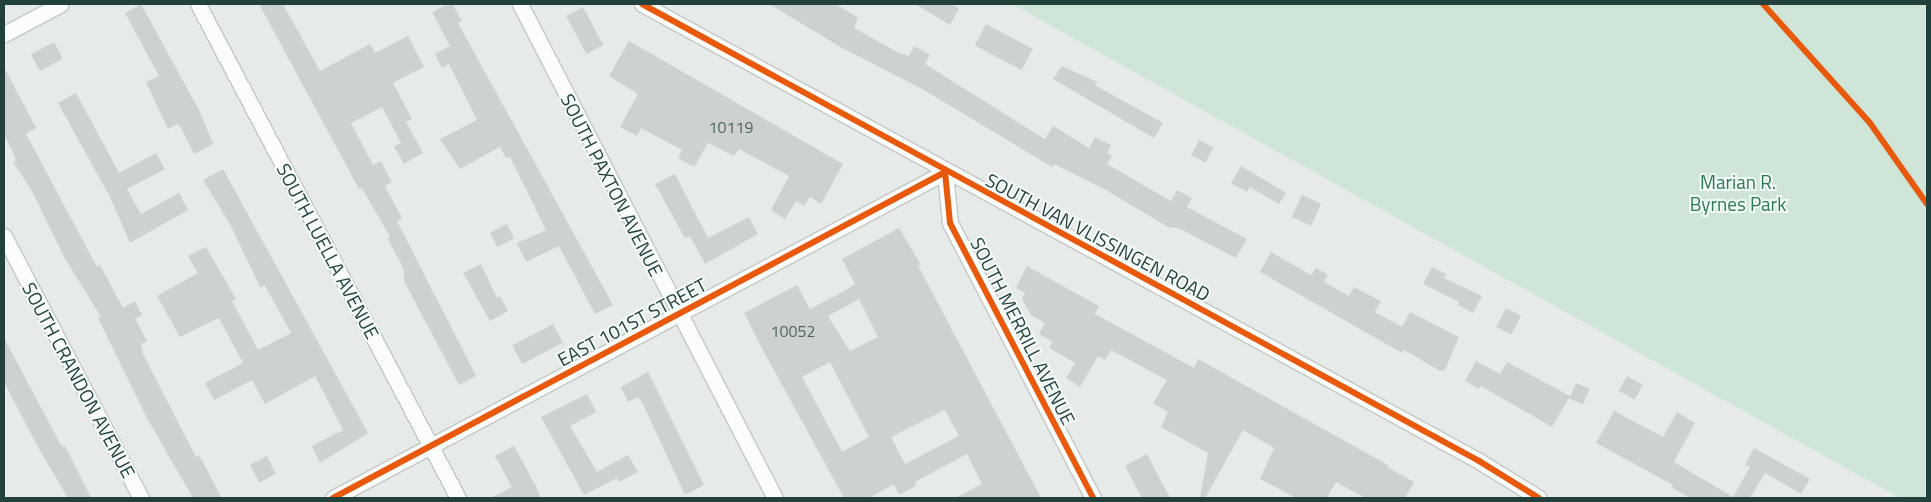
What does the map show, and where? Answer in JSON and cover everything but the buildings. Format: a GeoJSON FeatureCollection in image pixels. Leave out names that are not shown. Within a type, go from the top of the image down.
{"type":"FeatureCollection","features":[{"type":"Feature","properties":{"kind":"street"},"geometry":{"type":"LineString","coordinates":[[4,34],[61,4]]}},
{"type":"Feature","properties":{"kind":"street","name":"SOUTH LUELLA AVENUE"},"geometry":{"type":"LineString","coordinates":[[198,4],[458,498]]}},
{"type":"Feature","properties":{"kind":"street","name":"SOUTH PAXTON AVENUE"},"geometry":{"type":"LineString","coordinates":[[520,4],[678,314],[775,498]]}},
{"type":"Feature","properties":{"kind":"street","name":"SOUTH VAN VLISSINGEN ROAD"},"geometry":{"type":"LineString","coordinates":[[642,4],[945,172],[1479,461],[1539,498]]}},
{"type":"Feature","properties":{"kind":"street","name":"EAST 101ST STREET"},"geometry":{"type":"LineString","coordinates":[[333,498],[945,172]]}},
{"type":"Feature","properties":{"kind":"street","name":"SOUTH MERRILL AVENUE"},"geometry":{"type":"LineString","coordinates":[[945,172],[950,223],[1093,498]]}},
{"type":"Feature","properties":{"kind":"street","name":"SOUTH CRANDON AVENUE"},"geometry":{"type":"LineString","coordinates":[[4,236],[141,498]]}},
{"type":"Feature","properties":{"kind":"green space","name":"Marian R. Byrnes Park"},"geometry":{"type":"Polygon","coordinates":[[[1012,4],[1927,4],[1927,498],[1900,498],[1012,4]]]}},
{"type":"Feature","properties":{"kind":"cycle path"},"geometry":{"type":"LineString","coordinates":[[642,4],[1479,461],[1539,498]]}},
{"type":"Feature","properties":{"kind":"cycle path"},"geometry":{"type":"LineString","coordinates":[[1763,4],[1870,123],[1927,204]]}},
{"type":"Feature","properties":{"kind":"cycle path"},"geometry":{"type":"LineString","coordinates":[[333,498],[945,172],[950,223],[1093,498]]}}]}
